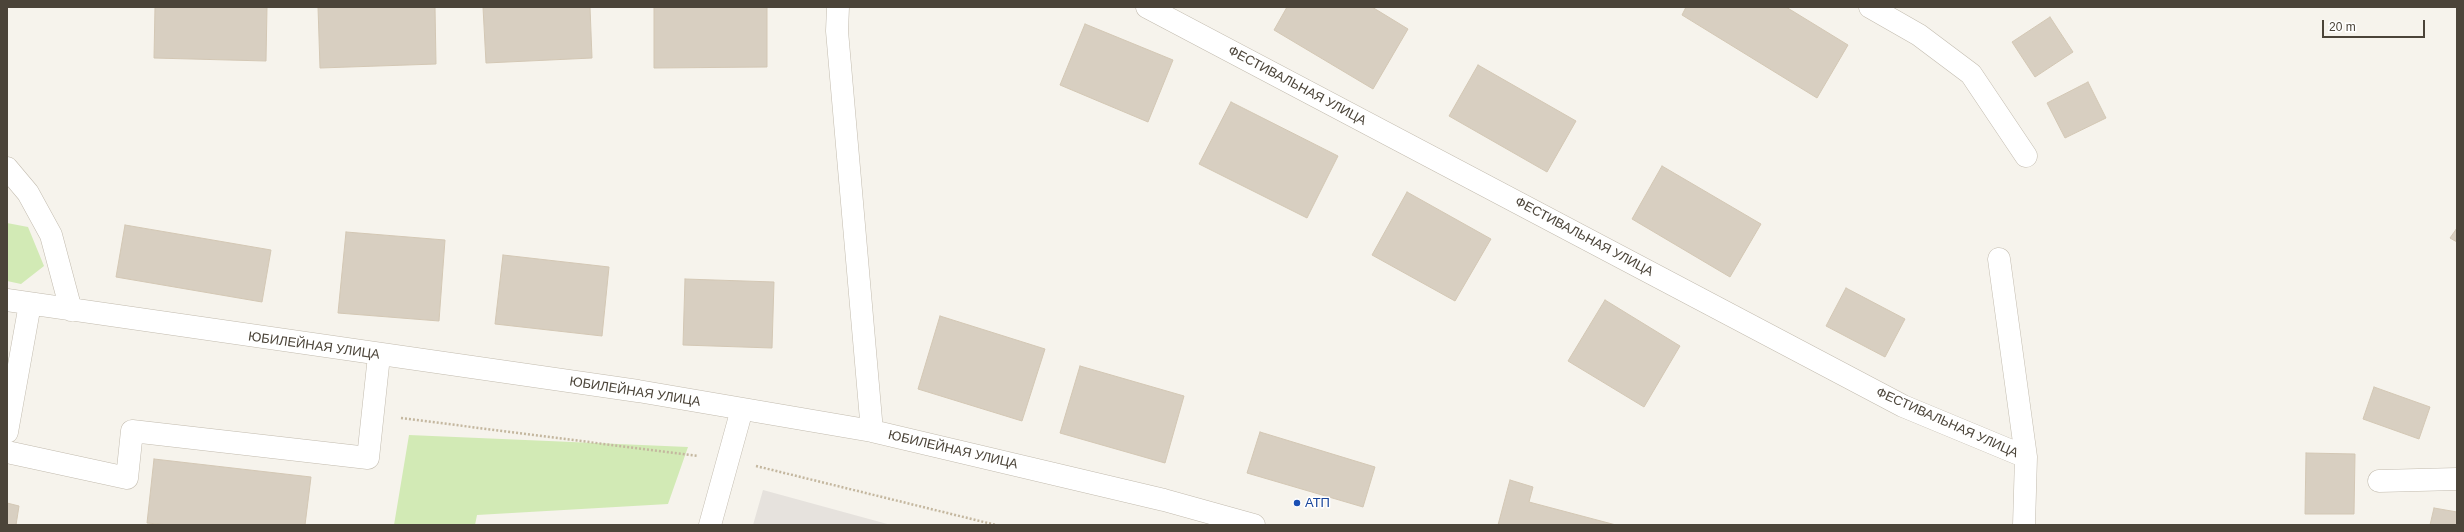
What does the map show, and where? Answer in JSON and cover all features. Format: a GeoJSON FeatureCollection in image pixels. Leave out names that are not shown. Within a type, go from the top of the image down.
{"type":"FeatureCollection","features":[{"type":"Feature","properties":{"kind":"street"},"geometry":{"type":"LineString","coordinates":[[838,7],[837,31],[872,431]]}},
{"type":"Feature","properties":{"kind":"street","name":"ФЕСТИВАЛЬНАЯ УЛИЦА"},"geometry":{"type":"LineString","coordinates":[[1147,7],[1903,406],[2026,457]]}},
{"type":"Feature","properties":{"kind":"street"},"geometry":{"type":"LineString","coordinates":[[1870,7],[1919,35],[1971,74],[2026,156]]}},
{"type":"Feature","properties":{"kind":"street"},"geometry":{"type":"LineString","coordinates":[[7,168],[28,193],[51,234],[71,310]]}},
{"type":"Feature","properties":{"kind":"street"},"geometry":{"type":"LineString","coordinates":[[1999,259],[2026,457],[2024,525]]}},
{"type":"Feature","properties":{"kind":"street","name":"ЮБИЛЕЙНАЯ УЛИЦА"},"geometry":{"type":"LineString","coordinates":[[7,300],[379,356],[638,391],[872,431],[1164,500],[1254,525]]}},
{"type":"Feature","properties":{"kind":"street"},"geometry":{"type":"LineString","coordinates":[[7,432],[30,304]]}},
{"type":"Feature","properties":{"kind":"street"},"geometry":{"type":"LineString","coordinates":[[7,452],[127,478],[132,431],[368,458],[374,415],[379,356]]}},
{"type":"Feature","properties":{"kind":"street"},"geometry":{"type":"LineString","coordinates":[[710,525],[742,408]]}},
{"type":"Feature","properties":{"kind":"street"},"geometry":{"type":"LineString","coordinates":[[2379,481],[2457,479]]}},
{"type":"Feature","properties":{"kind":"path"},"geometry":{"type":"LineString","coordinates":[[374,415],[728,459],[996,525]]}},
{"type":"Feature","properties":{"kind":"shaded area"},"geometry":{"type":"Polygon","coordinates":[[[763,490],[891,525],[753,525],[763,490]]]}},
{"type":"Feature","properties":{"kind":"green space"},"geometry":{"type":"Polygon","coordinates":[[[7,223],[28,227],[44,266],[21,284],[7,281],[7,223]]]}},
{"type":"Feature","properties":{"kind":"green space"},"geometry":{"type":"Polygon","coordinates":[[[409,435],[688,447],[668,504],[477,515],[475,525],[394,525],[409,435]]]}},
{"type":"Feature","properties":{"kind":"building"},"geometry":{"type":"Polygon","coordinates":[[[155,7],[267,7],[266,61],[154,58],[155,7]]]}},
{"type":"Feature","properties":{"kind":"building"},"geometry":{"type":"Polygon","coordinates":[[[318,7],[435,7],[436,64],[320,68],[318,7]]]}},
{"type":"Feature","properties":{"kind":"building"},"geometry":{"type":"Polygon","coordinates":[[[483,7],[590,7],[592,58],[486,63],[483,7]]]}},
{"type":"Feature","properties":{"kind":"building"},"geometry":{"type":"Polygon","coordinates":[[[654,7],[767,7],[767,67],[654,68],[654,7]]]}},
{"type":"Feature","properties":{"kind":"building"},"geometry":{"type":"Polygon","coordinates":[[[1287,7],[1372,7],[1408,29],[1373,89],[1274,30],[1287,7]]]}},
{"type":"Feature","properties":{"kind":"building"},"geometry":{"type":"Polygon","coordinates":[[[1686,7],[1786,7],[1848,45],[1817,98],[1682,15],[1686,7]]]}},
{"type":"Feature","properties":{"kind":"building"},"geometry":{"type":"Polygon","coordinates":[[[2050,17],[2073,52],[2035,77],[2012,42],[2050,17]]]}},
{"type":"Feature","properties":{"kind":"building"},"geometry":{"type":"Polygon","coordinates":[[[1085,24],[1173,60],[1148,122],[1060,85],[1085,24]]]}},
{"type":"Feature","properties":{"kind":"building"},"geometry":{"type":"Polygon","coordinates":[[[1478,65],[1576,121],[1547,172],[1449,116],[1478,65]]]}},
{"type":"Feature","properties":{"kind":"building"},"geometry":{"type":"Polygon","coordinates":[[[2088,82],[2106,118],[2065,138],[2047,103],[2088,82]]]}},
{"type":"Feature","properties":{"kind":"building"},"geometry":{"type":"Polygon","coordinates":[[[1231,102],[1338,156],[1307,218],[1199,164],[1231,102]]]}},
{"type":"Feature","properties":{"kind":"building"},"geometry":{"type":"Polygon","coordinates":[[[1662,166],[1761,224],[1730,277],[1632,219],[1662,166]]]}},
{"type":"Feature","properties":{"kind":"building"},"geometry":{"type":"Polygon","coordinates":[[[1407,192],[1491,239],[1455,301],[1372,255],[1407,192]]]}},
{"type":"Feature","properties":{"kind":"building"},"geometry":{"type":"Polygon","coordinates":[[[125,225],[271,250],[262,302],[116,277],[125,225]]]}},
{"type":"Feature","properties":{"kind":"building"},"geometry":{"type":"Polygon","coordinates":[[[2457,228],[2457,242],[2450,238],[2457,228]]]}},
{"type":"Feature","properties":{"kind":"building"},"geometry":{"type":"Polygon","coordinates":[[[346,232],[445,240],[439,321],[338,313],[346,232]]]}},
{"type":"Feature","properties":{"kind":"building"},"geometry":{"type":"Polygon","coordinates":[[[503,255],[609,267],[602,336],[495,324],[503,255]]]}},
{"type":"Feature","properties":{"kind":"building"},"geometry":{"type":"Polygon","coordinates":[[[685,279],[774,282],[772,348],[683,345],[685,279]]]}},
{"type":"Feature","properties":{"kind":"building"},"geometry":{"type":"Polygon","coordinates":[[[1846,288],[1905,319],[1885,357],[1826,326],[1846,288]]]}},
{"type":"Feature","properties":{"kind":"building"},"geometry":{"type":"Polygon","coordinates":[[[1605,300],[1680,346],[1644,407],[1568,361],[1605,300]]]}},
{"type":"Feature","properties":{"kind":"building"},"geometry":{"type":"Polygon","coordinates":[[[940,316],[1045,349],[1022,421],[918,389],[940,316]]]}},
{"type":"Feature","properties":{"kind":"building"},"geometry":{"type":"Polygon","coordinates":[[[1080,366],[1184,396],[1165,463],[1060,433],[1080,366]]]}},
{"type":"Feature","properties":{"kind":"building"},"geometry":{"type":"Polygon","coordinates":[[[2374,387],[2430,407],[2419,439],[2363,419],[2374,387]]]}},
{"type":"Feature","properties":{"kind":"building"},"geometry":{"type":"Polygon","coordinates":[[[1260,432],[1375,467],[1363,507],[1247,473],[1260,432]]]}},
{"type":"Feature","properties":{"kind":"building"},"geometry":{"type":"Polygon","coordinates":[[[2306,453],[2355,454],[2354,514],[2305,514],[2306,453]]]}},
{"type":"Feature","properties":{"kind":"building"},"geometry":{"type":"Polygon","coordinates":[[[154,459],[311,477],[305,525],[168,525],[147,523],[154,459]]]}},
{"type":"Feature","properties":{"kind":"building"},"geometry":{"type":"Polygon","coordinates":[[[1510,480],[1533,487],[1529,502],[1616,525],[1498,525],[1510,480]]]}},
{"type":"Feature","properties":{"kind":"building"},"geometry":{"type":"Polygon","coordinates":[[[7,503],[19,506],[16,525],[7,525],[7,503]]]}},
{"type":"Feature","properties":{"kind":"building"},"geometry":{"type":"Polygon","coordinates":[[[2434,508],[2457,512],[2457,525],[2430,525],[2434,508]]]}},
{"type":"Feature","properties":{"kind":"place","name":"АТП"},"geometry":{"type":"Point","coordinates":[1297,503]}}]}
